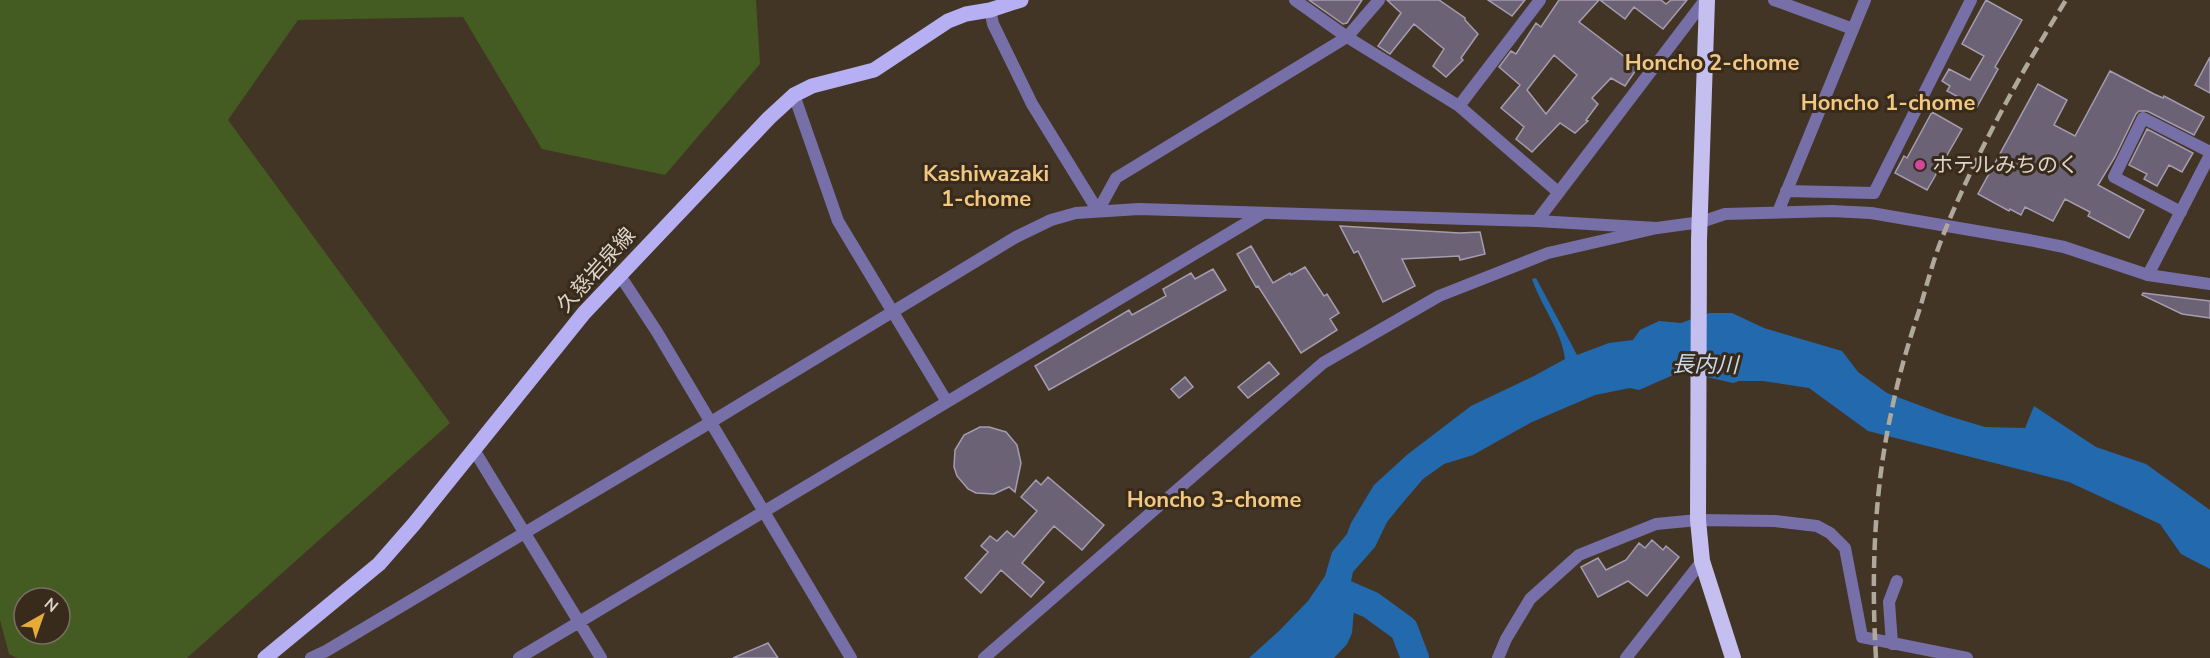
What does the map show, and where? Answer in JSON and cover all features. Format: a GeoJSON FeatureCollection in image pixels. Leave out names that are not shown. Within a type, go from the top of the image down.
{"type":"FeatureCollection","features":[{"type":"Feature","properties":{"kind":"highway"},"geometry":{"type":"LineString","coordinates":[[1706,0],[1699,240],[1697,513],[1702,561],[1733,658]]}},
{"type":"Feature","properties":{"kind":"main road","name":"久慈岩泉線"},"geometry":{"type":"LineString","coordinates":[[265,658],[379,564],[414,524],[584,313],[769,118],[794,96],[812,86],[874,70],[948,21],[1021,0]]}},
{"type":"Feature","properties":{"kind":"street"},"geometry":{"type":"LineString","coordinates":[[1295,0],[1347,37],[1459,106],[1558,192]]}},
{"type":"Feature","properties":{"kind":"street"},"geometry":{"type":"LineString","coordinates":[[1098,211],[1116,178],[1347,37],[1379,0]]}},
{"type":"Feature","properties":{"kind":"street"},"geometry":{"type":"LineString","coordinates":[[1459,106],[1540,0]]}},
{"type":"Feature","properties":{"kind":"street"},"geometry":{"type":"LineString","coordinates":[[1537,221],[1706,0]]}},
{"type":"Feature","properties":{"kind":"street"},"geometry":{"type":"LineString","coordinates":[[1774,0],[1853,29]]}},
{"type":"Feature","properties":{"kind":"street"},"geometry":{"type":"LineString","coordinates":[[1778,212],[1864,0]]}},
{"type":"Feature","properties":{"kind":"street"},"geometry":{"type":"LineString","coordinates":[[1786,191],[1874,193],[1971,0]]}},
{"type":"Feature","properties":{"kind":"street"},"geometry":{"type":"LineString","coordinates":[[990,10],[993,24],[1032,104],[1098,211]]}},
{"type":"Feature","properties":{"kind":"street"},"geometry":{"type":"LineString","coordinates":[[794,96],[838,221],[947,402]]}},
{"type":"Feature","properties":{"kind":"street"},"geometry":{"type":"LineString","coordinates":[[2148,275],[2181,212],[2210,154],[2143,118],[2114,177],[2181,212]]}},
{"type":"Feature","properties":{"kind":"street"},"geometry":{"type":"LineString","coordinates":[[311,658],[711,422],[1016,237],[1042,224],[1076,213],[1138,209],[1537,221],[1657,228]]}},
{"type":"Feature","properties":{"kind":"street"},"geometry":{"type":"LineString","coordinates":[[519,658],[1263,213]]}},
{"type":"Feature","properties":{"kind":"street"},"geometry":{"type":"LineString","coordinates":[[984,658],[1323,363],[1439,296],[1548,253],[1657,228],[1701,222],[1725,214],[1871,213],[2064,247],[2148,275],[2210,284]]}},
{"type":"Feature","properties":{"kind":"street"},"geometry":{"type":"LineString","coordinates":[[620,274],[851,658]]}},
{"type":"Feature","properties":{"kind":"street"},"geometry":{"type":"LineString","coordinates":[[474,450],[601,658]]}},
{"type":"Feature","properties":{"kind":"street"},"geometry":{"type":"LineString","coordinates":[[1498,658],[1506,639],[1530,598],[1579,555],[1656,524],[1697,513],[1817,526],[1830,533],[1845,548],[1862,637],[1967,658]]}},
{"type":"Feature","properties":{"kind":"street"},"geometry":{"type":"LineString","coordinates":[[1626,658],[1702,561]]}},
{"type":"Feature","properties":{"kind":"street"},"geometry":{"type":"LineString","coordinates":[[1892,644],[1889,602],[1897,581]]}},
{"type":"Feature","properties":{"kind":"green space"},"geometry":{"type":"Polygon","coordinates":[[[0,0],[756,0],[760,64],[665,175],[542,149],[463,17],[298,20],[228,120],[450,423],[187,658],[17,658],[9,654],[0,620],[0,0]]]}},
{"type":"Feature","properties":{"kind":"water","name":"長内川"},"geometry":{"type":"Polygon","coordinates":[[[1536,278],[1577,355],[1609,343],[1633,340],[1640,330],[1659,321],[1681,323],[1709,313],[1732,313],[1764,328],[1842,351],[1858,372],[1887,393],[1945,415],[1985,427],[2025,428],[2034,406],[2096,447],[2146,464],[2210,510],[2210,569],[2181,554],[2160,524],[2069,482],[1868,431],[1809,388],[1763,381],[1733,383],[1689,373],[1671,376],[1639,390],[1630,388],[1595,395],[1532,422],[1473,455],[1444,464],[1423,479],[1405,500],[1387,522],[1375,547],[1353,572],[1350,586],[1354,610],[1352,633],[1347,644],[1334,658],[1249,658],[1308,601],[1325,576],[1332,552],[1347,534],[1351,523],[1374,485],[1408,454],[1471,406],[1565,359],[1560,338],[1532,279],[1536,278]]]}},
{"type":"Feature","properties":{"kind":"building"},"geometry":{"type":"Polygon","coordinates":[[[1309,0],[1362,0],[1347,23],[1343,24],[1309,0]]]}},
{"type":"Feature","properties":{"kind":"building"},"geometry":{"type":"Polygon","coordinates":[[[1387,0],[1439,0],[1465,18],[1478,34],[1461,58],[1463,60],[1446,77],[1433,66],[1444,49],[1414,24],[1390,54],[1378,46],[1401,13],[1387,0]]]}},
{"type":"Feature","properties":{"kind":"building"},"geometry":{"type":"Polygon","coordinates":[[[1488,0],[1525,0],[1512,16],[1488,0]]]}},
{"type":"Feature","properties":{"kind":"building"},"geometry":{"type":"Polygon","coordinates":[[[1559,0],[1599,0],[1579,22],[1638,67],[1625,86],[1611,78],[1592,98],[1598,104],[1586,120],[1588,121],[1575,133],[1560,123],[1532,152],[1516,139],[1524,127],[1501,108],[1520,85],[1499,67],[1511,51],[1516,54],[1536,23],[1541,27],[1559,0]],[[1554,55],[1527,90],[1546,114],[1577,75],[1554,55]]]}},
{"type":"Feature","properties":{"kind":"building"},"geometry":{"type":"Polygon","coordinates":[[[1600,0],[1661,0],[1666,4],[1671,0],[1687,0],[1663,29],[1634,7],[1625,19],[1600,0]]]}},
{"type":"Feature","properties":{"kind":"building"},"geometry":{"type":"Polygon","coordinates":[[[1986,0],[2022,20],[1995,67],[1998,69],[1977,107],[1947,91],[1950,86],[1942,81],[1949,69],[1970,80],[1984,56],[1962,44],[1986,0]]]}},
{"type":"Feature","properties":{"kind":"building"},"geometry":{"type":"Polygon","coordinates":[[[2210,57],[2210,93],[2195,85],[2210,57]]]}},
{"type":"Feature","properties":{"kind":"building"},"geometry":{"type":"Polygon","coordinates":[[[2110,71],[2204,117],[2194,135],[2147,111],[2139,111],[2136,114],[2098,185],[2144,210],[2129,238],[2088,216],[2090,212],[2065,199],[2053,221],[2025,207],[2021,215],[2010,209],[2009,211],[1978,194],[2038,84],[2067,100],[2054,125],[2075,136],[2110,71]]]}},
{"type":"Feature","properties":{"kind":"building"},"geometry":{"type":"Polygon","coordinates":[[[1932,112],[1962,129],[1927,190],[1895,173],[1904,156],[1907,158],[1932,112]]]}},
{"type":"Feature","properties":{"kind":"building"},"geometry":{"type":"Polygon","coordinates":[[[2147,129],[2193,153],[2182,172],[2169,165],[2157,186],[2144,179],[2147,174],[2129,165],[2147,129]]]}},
{"type":"Feature","properties":{"kind":"building"},"geometry":{"type":"Polygon","coordinates":[[[1340,226],[1460,233],[1480,232],[1485,254],[1460,260],[1459,256],[1402,259],[1415,286],[1383,302],[1358,251],[1354,253],[1340,226]]]}},
{"type":"Feature","properties":{"kind":"building"},"geometry":{"type":"Polygon","coordinates":[[[1251,246],[1273,283],[1305,267],[1324,296],[1327,294],[1339,313],[1330,319],[1337,330],[1301,353],[1258,286],[1256,287],[1237,254],[1251,246]]]}},
{"type":"Feature","properties":{"kind":"building"},"geometry":{"type":"Polygon","coordinates":[[[1213,269],[1226,290],[1049,390],[1035,366],[1129,310],[1132,315],[1166,296],[1163,289],[1191,273],[1195,279],[1213,269]]]}},
{"type":"Feature","properties":{"kind":"building"},"geometry":{"type":"Polygon","coordinates":[[[2143,293],[2210,301],[2210,318],[2182,314],[2142,295],[2143,293]]]}},
{"type":"Feature","properties":{"kind":"building"},"geometry":{"type":"Polygon","coordinates":[[[1269,362],[1279,374],[1248,398],[1238,387],[1269,362]]]}},
{"type":"Feature","properties":{"kind":"building"},"geometry":{"type":"Polygon","coordinates":[[[1185,377],[1193,387],[1179,398],[1171,389],[1185,377]]]}},
{"type":"Feature","properties":{"kind":"building"},"geometry":{"type":"Polygon","coordinates":[[[980,427],[1006,432],[1017,445],[1021,463],[1015,492],[1009,487],[994,494],[976,493],[968,489],[957,476],[954,467],[955,450],[964,435],[980,427]]]}},
{"type":"Feature","properties":{"kind":"building"},"geometry":{"type":"Polygon","coordinates":[[[1048,477],[1104,525],[1082,550],[1054,526],[1022,563],[1044,582],[1031,597],[1001,570],[981,593],[965,578],[988,552],[981,546],[990,536],[997,541],[1007,531],[1014,537],[1037,511],[1021,497],[1036,480],[1041,485],[1048,477]]]}},
{"type":"Feature","properties":{"kind":"building"},"geometry":{"type":"Polygon","coordinates":[[[1652,540],[1663,550],[1666,546],[1679,557],[1647,596],[1628,581],[1598,597],[1581,567],[1598,558],[1606,570],[1626,560],[1639,543],[1645,548],[1652,540]]]}},
{"type":"Feature","properties":{"kind":"building"},"geometry":{"type":"Polygon","coordinates":[[[768,643],[778,658],[733,658],[768,643]]]}},
{"type":"Feature","properties":{"kind":"waterway"},"geometry":{"type":"LineString","coordinates":[[1334,589],[1371,605],[1404,629],[1415,658]]}},
{"type":"Feature","properties":{"kind":"railway"},"geometry":{"type":"LineString","coordinates":[[1876,658],[1875,533],[1886,439],[1904,358],[1942,238],[1968,177],[1999,116],[2066,0]]}},
{"type":"Feature","properties":{"kind":"place","name":"ホテルみちのく"},"geometry":{"type":"Point","coordinates":[1920,165]}},
{"type":"Feature","properties":{"kind":"district","name":"Honcho 2-chome"},"geometry":{"type":"Point","coordinates":[1712,63]}},
{"type":"Feature","properties":{"kind":"district","name":"Honcho 1-chome"},"geometry":{"type":"Point","coordinates":[1888,103]}},
{"type":"Feature","properties":{"kind":"district","name":"Kashiwazaki 1-chome"},"geometry":{"type":"Point","coordinates":[986,186]}},
{"type":"Feature","properties":{"kind":"district","name":"Honcho 3-chome"},"geometry":{"type":"Point","coordinates":[1214,500]}}]}
